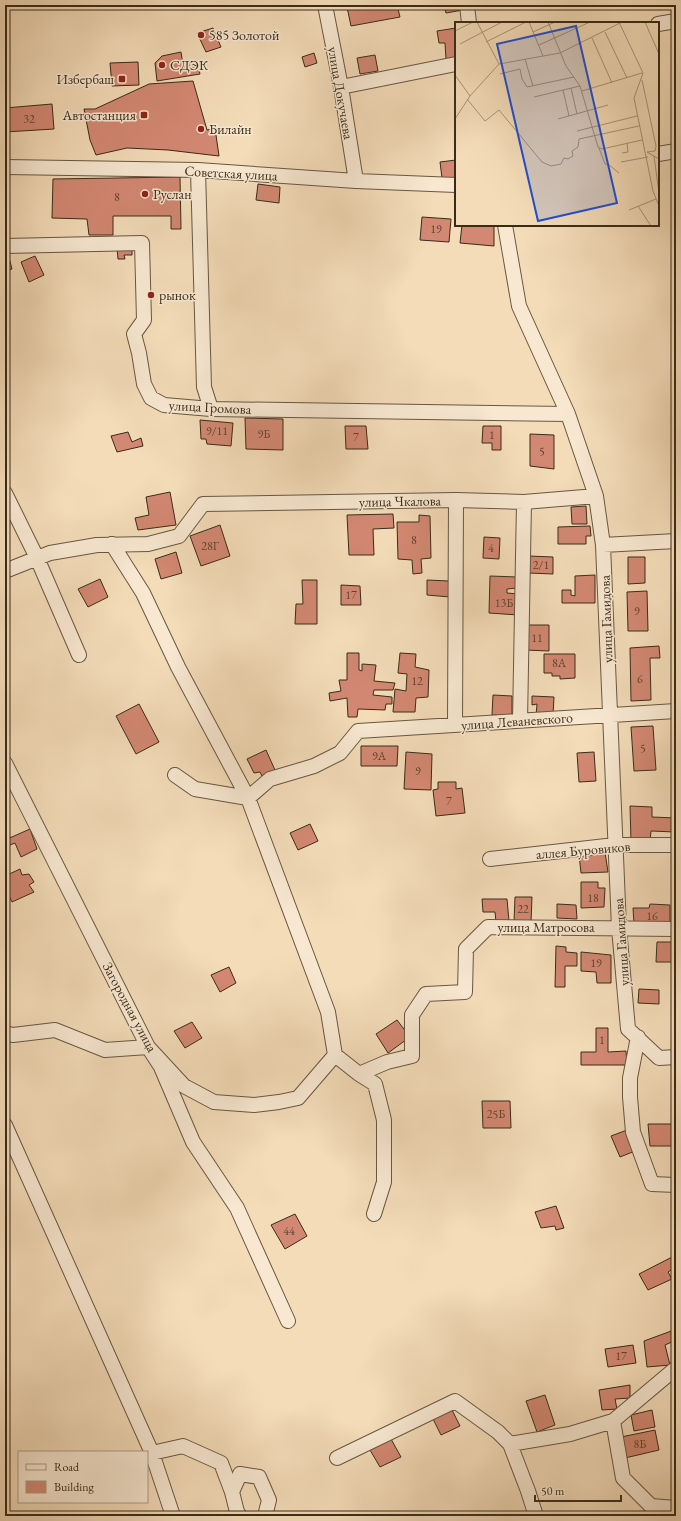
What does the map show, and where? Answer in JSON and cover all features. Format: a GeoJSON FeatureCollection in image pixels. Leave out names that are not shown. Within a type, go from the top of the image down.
{"type":"FeatureCollection","features":[{"type":"Feature","properties":{"kind":"street","name":"улица Докучаева"},"geometry":{"type":"LineString","coordinates":[[325,5],[341,86],[356,181]]}},
{"type":"Feature","properties":{"kind":"street"},"geometry":{"type":"LineString","coordinates":[[467,5],[469,22]]}},
{"type":"Feature","properties":{"kind":"street"},"geometry":{"type":"LineString","coordinates":[[659,24],[676,21]]}},
{"type":"Feature","properties":{"kind":"street"},"geometry":{"type":"LineString","coordinates":[[341,86],[455,64]]}},
{"type":"Feature","properties":{"kind":"street"},"geometry":{"type":"LineString","coordinates":[[659,154],[676,151]]}},
{"type":"Feature","properties":{"kind":"street","name":"Советская улица"},"geometry":{"type":"LineString","coordinates":[[5,167],[198,170],[356,181],[455,185]]}},
{"type":"Feature","properties":{"kind":"street"},"geometry":{"type":"LineString","coordinates":[[198,170],[204,387],[211,409]]}},
{"type":"Feature","properties":{"kind":"street","name":"улица Гамидова"},"geometry":{"type":"LineString","coordinates":[[505,226],[519,306],[568,414],[596,496],[603,544],[618,928],[633,1033]]}},
{"type":"Feature","properties":{"kind":"street","name":"улица Громова"},"geometry":{"type":"LineString","coordinates":[[5,246],[142,243],[144,320],[134,334],[140,353],[144,384],[150,398],[164,405],[211,409],[568,414]]}},
{"type":"Feature","properties":{"kind":"street"},"geometry":{"type":"LineString","coordinates":[[5,493],[79,655]]}},
{"type":"Feature","properties":{"kind":"street","name":"улица Чкалова"},"geometry":{"type":"LineString","coordinates":[[112,544],[148,544],[179,536],[203,504],[456,500],[524,502],[596,496]]}},
{"type":"Feature","properties":{"kind":"street"},"geometry":{"type":"LineString","coordinates":[[455,725],[456,500]]}},
{"type":"Feature","properties":{"kind":"street"},"geometry":{"type":"LineString","coordinates":[[520,721],[524,502]]}},
{"type":"Feature","properties":{"kind":"street"},"geometry":{"type":"LineString","coordinates":[[603,544],[676,541]]}},
{"type":"Feature","properties":{"kind":"street"},"geometry":{"type":"LineString","coordinates":[[5,571],[50,553],[89,546],[112,544],[143,593],[178,667],[248,798],[328,1012],[335,1055],[359,1074],[375,1084],[384,1120],[384,1182],[374,1214]]}},
{"type":"Feature","properties":{"kind":"street","name":"улица Леваневского"},"geometry":{"type":"LineString","coordinates":[[248,798],[270,779],[314,766],[340,753],[358,731],[676,711]]}},
{"type":"Feature","properties":{"kind":"street","name":"Загородная улица"},"geometry":{"type":"LineString","coordinates":[[5,763],[148,1047],[184,1086],[214,1102],[254,1104],[298,1098],[335,1055]]}},
{"type":"Feature","properties":{"kind":"street"},"geometry":{"type":"LineString","coordinates":[[175,775],[194,790],[248,798]]}},
{"type":"Feature","properties":{"kind":"street","name":"аллея Буровиков"},"geometry":{"type":"LineString","coordinates":[[490,860],[615,845],[676,845]]}},
{"type":"Feature","properties":{"kind":"street","name":"улица Матросова"},"geometry":{"type":"LineString","coordinates":[[359,1074],[387,1062],[412,1056],[412,1015],[426,994],[465,992],[466,949],[488,927],[676,929]]}},
{"type":"Feature","properties":{"kind":"street"},"geometry":{"type":"LineString","coordinates":[[5,1033],[13,1035],[55,1030],[105,1050],[148,1047],[161,1067],[193,1142],[237,1208],[288,1320]]}},
{"type":"Feature","properties":{"kind":"street"},"geometry":{"type":"LineString","coordinates":[[633,1033],[659,1058],[676,1057]]}},
{"type":"Feature","properties":{"kind":"street"},"geometry":{"type":"LineString","coordinates":[[633,1033],[630,1078],[633,1132],[652,1184],[676,1185]]}},
{"type":"Feature","properties":{"kind":"street"},"geometry":{"type":"LineString","coordinates":[[5,1125],[152,1453],[173,1516]]}},
{"type":"Feature","properties":{"kind":"street"},"geometry":{"type":"LineString","coordinates":[[510,1444],[570,1434],[613,1421],[676,1368]]}},
{"type":"Feature","properties":{"kind":"street"},"geometry":{"type":"LineString","coordinates":[[337,1458],[455,1401],[498,1432],[510,1444],[536,1516]]}},
{"type":"Feature","properties":{"kind":"street"},"geometry":{"type":"LineString","coordinates":[[613,1421],[623,1478],[651,1506],[676,1508]]}},
{"type":"Feature","properties":{"kind":"street"},"geometry":{"type":"LineString","coordinates":[[152,1453],[183,1446],[221,1463],[232,1492],[237,1512],[240,1516]]}},
{"type":"Feature","properties":{"kind":"street"},"geometry":{"type":"LineString","coordinates":[[232,1492],[240,1474],[259,1477],[269,1500],[265,1516]]}},
{"type":"Feature","properties":{"kind":"building"},"geometry":{"type":"Polygon","coordinates":[[[358,5],[397,5],[400,17],[351,26],[347,7],[358,5]]]}},
{"type":"Feature","properties":{"kind":"building"},"geometry":{"type":"Polygon","coordinates":[[[444,5],[462,5],[463,10],[446,13],[444,5]]]}},
{"type":"Feature","properties":{"kind":"building"},"geometry":{"type":"Polygon","coordinates":[[[213,28],[221,47],[206,52],[197,33],[213,28]]]}},
{"type":"Feature","properties":{"kind":"building"},"geometry":{"type":"Polygon","coordinates":[[[455,28],[455,58],[446,59],[445,43],[439,43],[437,31],[455,28]]]}},
{"type":"Feature","properties":{"kind":"building"},"geometry":{"type":"Polygon","coordinates":[[[181,52],[183,65],[197,62],[200,74],[157,81],[155,63],[162,56],[181,52]]]}},
{"type":"Feature","properties":{"kind":"building"},"geometry":{"type":"Polygon","coordinates":[[[314,53],[317,63],[305,67],[302,57],[314,53]]]}},
{"type":"Feature","properties":{"kind":"building"},"geometry":{"type":"Polygon","coordinates":[[[375,55],[378,71],[360,74],[357,58],[375,55]]]}},
{"type":"Feature","properties":{"kind":"building"},"geometry":{"type":"Polygon","coordinates":[[[138,62],[139,85],[112,86],[110,63],[138,62]]]}},
{"type":"Feature","properties":{"kind":"building","name":"Автостанция"},"geometry":{"type":"Polygon","coordinates":[[[193,81],[207,130],[215,128],[219,156],[168,150],[127,148],[96,155],[90,140],[84,109],[95,109],[149,84],[193,81]]]}},
{"type":"Feature","properties":{"kind":"building"},"geometry":{"type":"Polygon","coordinates":[[[52,104],[54,129],[5,132],[5,108],[52,104]]]}},
{"type":"Feature","properties":{"kind":"building"},"geometry":{"type":"Polygon","coordinates":[[[455,160],[455,179],[442,178],[440,162],[455,160]]]}},
{"type":"Feature","properties":{"kind":"building"},"geometry":{"type":"Polygon","coordinates":[[[180,177],[181,229],[171,229],[171,216],[113,216],[113,235],[89,235],[87,219],[52,218],[53,179],[180,177]]]}},
{"type":"Feature","properties":{"kind":"building"},"geometry":{"type":"Polygon","coordinates":[[[258,184],[280,187],[279,203],[256,200],[258,184]]]}},
{"type":"Feature","properties":{"kind":"building"},"geometry":{"type":"Polygon","coordinates":[[[422,217],[451,219],[449,242],[420,240],[422,217]]]}},
{"type":"Feature","properties":{"kind":"building"},"geometry":{"type":"Polygon","coordinates":[[[462,226],[494,226],[494,246],[460,243],[462,226]]]}},
{"type":"Feature","properties":{"kind":"building"},"geometry":{"type":"Polygon","coordinates":[[[117,248],[132,248],[132,255],[124,255],[125,259],[118,259],[117,248]]]}},
{"type":"Feature","properties":{"kind":"building"},"geometry":{"type":"Polygon","coordinates":[[[7,250],[12,269],[5,271],[5,251],[7,250]]]}},
{"type":"Feature","properties":{"kind":"building"},"geometry":{"type":"Polygon","coordinates":[[[35,256],[44,275],[29,282],[21,262],[35,256]]]}},
{"type":"Feature","properties":{"kind":"building"},"geometry":{"type":"Polygon","coordinates":[[[245,418],[283,419],[283,450],[246,449],[245,418]]]}},
{"type":"Feature","properties":{"kind":"building"},"geometry":{"type":"Polygon","coordinates":[[[200,420],[233,423],[231,446],[207,444],[206,439],[201,439],[200,420]]]}},
{"type":"Feature","properties":{"kind":"building"},"geometry":{"type":"Polygon","coordinates":[[[345,426],[366,426],[368,449],[346,449],[345,426]]]}},
{"type":"Feature","properties":{"kind":"building"},"geometry":{"type":"Polygon","coordinates":[[[483,426],[501,426],[501,450],[492,450],[492,443],[482,443],[483,426]]]}},
{"type":"Feature","properties":{"kind":"building"},"geometry":{"type":"Polygon","coordinates":[[[128,432],[132,442],[141,438],[143,446],[117,452],[111,436],[128,432]]]}},
{"type":"Feature","properties":{"kind":"building"},"geometry":{"type":"Polygon","coordinates":[[[530,434],[554,435],[554,469],[530,466],[530,434]]]}},
{"type":"Feature","properties":{"kind":"building"},"geometry":{"type":"Polygon","coordinates":[[[170,492],[176,525],[138,530],[135,518],[149,515],[146,497],[170,492]]]}},
{"type":"Feature","properties":{"kind":"building"},"geometry":{"type":"Polygon","coordinates":[[[586,506],[587,524],[572,524],[571,507],[586,506]]]}},
{"type":"Feature","properties":{"kind":"building"},"geometry":{"type":"Polygon","coordinates":[[[393,514],[394,528],[373,529],[374,555],[349,555],[347,515],[393,514]]]}},
{"type":"Feature","properties":{"kind":"building"},"geometry":{"type":"Polygon","coordinates":[[[419,515],[430,516],[431,558],[421,559],[422,573],[413,574],[412,560],[398,559],[397,522],[419,522],[419,515]]]}},
{"type":"Feature","properties":{"kind":"building"},"geometry":{"type":"Polygon","coordinates":[[[220,525],[230,556],[201,566],[190,536],[220,525]]]}},
{"type":"Feature","properties":{"kind":"building"},"geometry":{"type":"Polygon","coordinates":[[[590,526],[591,536],[586,536],[586,544],[558,544],[558,527],[590,526]]]}},
{"type":"Feature","properties":{"kind":"building"},"geometry":{"type":"Polygon","coordinates":[[[484,537],[500,538],[499,559],[483,558],[484,537]]]}},
{"type":"Feature","properties":{"kind":"building"},"geometry":{"type":"Polygon","coordinates":[[[176,552],[182,573],[161,579],[155,559],[176,552]]]}},
{"type":"Feature","properties":{"kind":"building"},"geometry":{"type":"Polygon","coordinates":[[[529,556],[553,557],[553,574],[528,573],[529,556]]]}},
{"type":"Feature","properties":{"kind":"building"},"geometry":{"type":"Polygon","coordinates":[[[628,557],[645,557],[645,583],[628,584],[628,557]]]}},
{"type":"Feature","properties":{"kind":"building"},"geometry":{"type":"Polygon","coordinates":[[[595,575],[595,603],[562,603],[562,590],[571,590],[571,595],[575,596],[575,576],[595,575]]]}},
{"type":"Feature","properties":{"kind":"building"},"geometry":{"type":"Polygon","coordinates":[[[490,576],[517,577],[517,588],[507,589],[507,593],[518,594],[518,615],[489,613],[490,576]]]}},
{"type":"Feature","properties":{"kind":"building"},"geometry":{"type":"Polygon","coordinates":[[[100,579],[108,597],[88,607],[78,589],[100,579]]]}},
{"type":"Feature","properties":{"kind":"building"},"geometry":{"type":"Polygon","coordinates":[[[302,580],[317,580],[317,624],[295,624],[296,604],[303,604],[302,580]]]}},
{"type":"Feature","properties":{"kind":"building"},"geometry":{"type":"Polygon","coordinates":[[[427,580],[449,581],[450,597],[427,595],[427,580]]]}},
{"type":"Feature","properties":{"kind":"building"},"geometry":{"type":"Polygon","coordinates":[[[341,585],[360,586],[361,605],[341,605],[341,585]]]}},
{"type":"Feature","properties":{"kind":"building"},"geometry":{"type":"Polygon","coordinates":[[[647,591],[648,631],[628,631],[627,592],[647,591]]]}},
{"type":"Feature","properties":{"kind":"building"},"geometry":{"type":"Polygon","coordinates":[[[526,625],[549,625],[549,651],[525,650],[526,625]]]}},
{"type":"Feature","properties":{"kind":"building"},"geometry":{"type":"Polygon","coordinates":[[[659,646],[660,658],[650,658],[651,700],[631,701],[630,648],[659,646]]]}},
{"type":"Feature","properties":{"kind":"building"},"geometry":{"type":"Polygon","coordinates":[[[347,653],[359,653],[359,670],[362,671],[362,664],[376,665],[374,681],[395,683],[393,690],[374,690],[373,695],[392,697],[392,704],[386,704],[385,710],[358,709],[357,717],[348,717],[347,698],[330,701],[329,693],[341,691],[339,680],[347,680],[347,653]]]}},
{"type":"Feature","properties":{"kind":"building"},"geometry":{"type":"Polygon","coordinates":[[[400,653],[416,654],[415,667],[429,670],[428,697],[416,698],[415,712],[393,712],[395,689],[406,691],[407,674],[398,673],[400,653]]]}},
{"type":"Feature","properties":{"kind":"building"},"geometry":{"type":"Polygon","coordinates":[[[544,654],[575,654],[575,678],[560,679],[560,676],[552,676],[552,673],[544,673],[544,654]]]}},
{"type":"Feature","properties":{"kind":"building"},"geometry":{"type":"Polygon","coordinates":[[[493,695],[512,696],[512,716],[492,715],[493,695]]]}},
{"type":"Feature","properties":{"kind":"building"},"geometry":{"type":"Polygon","coordinates":[[[532,696],[554,697],[553,715],[536,716],[537,704],[532,705],[532,696]]]}},
{"type":"Feature","properties":{"kind":"building"},"geometry":{"type":"Polygon","coordinates":[[[139,704],[159,742],[136,754],[116,716],[139,704]]]}},
{"type":"Feature","properties":{"kind":"building"},"geometry":{"type":"Polygon","coordinates":[[[653,726],[656,770],[634,771],[631,727],[653,726]]]}},
{"type":"Feature","properties":{"kind":"building"},"geometry":{"type":"Polygon","coordinates":[[[361,746],[398,746],[397,766],[361,766],[361,746]]]}},
{"type":"Feature","properties":{"kind":"building"},"geometry":{"type":"Polygon","coordinates":[[[266,750],[275,770],[262,776],[260,772],[254,773],[247,759],[266,750]]]}},
{"type":"Feature","properties":{"kind":"building"},"geometry":{"type":"Polygon","coordinates":[[[406,752],[432,754],[431,790],[404,789],[406,752]]]}},
{"type":"Feature","properties":{"kind":"building"},"geometry":{"type":"Polygon","coordinates":[[[594,752],[596,781],[579,782],[577,753],[594,752]]]}},
{"type":"Feature","properties":{"kind":"building"},"geometry":{"type":"Polygon","coordinates":[[[438,782],[456,782],[456,789],[462,788],[465,813],[436,816],[433,790],[438,789],[438,782]]]}},
{"type":"Feature","properties":{"kind":"building"},"geometry":{"type":"Polygon","coordinates":[[[630,806],[652,807],[652,817],[676,818],[675,832],[651,831],[650,841],[631,841],[630,806]]]}},
{"type":"Feature","properties":{"kind":"building"},"geometry":{"type":"Polygon","coordinates":[[[310,824],[318,841],[298,850],[290,833],[310,824]]]}},
{"type":"Feature","properties":{"kind":"building"},"geometry":{"type":"Polygon","coordinates":[[[30,829],[37,849],[21,857],[15,843],[5,847],[5,840],[30,829]]]}},
{"type":"Feature","properties":{"kind":"building"},"geometry":{"type":"Polygon","coordinates":[[[605,852],[608,872],[581,873],[579,854],[605,852]]]}},
{"type":"Feature","properties":{"kind":"building"},"geometry":{"type":"Polygon","coordinates":[[[20,869],[22,875],[29,874],[34,882],[29,885],[34,892],[12,902],[5,887],[5,876],[20,869]]]}},
{"type":"Feature","properties":{"kind":"building"},"geometry":{"type":"Polygon","coordinates":[[[581,882],[598,882],[598,888],[605,888],[604,907],[581,908],[581,882]]]}},
{"type":"Feature","properties":{"kind":"building"},"geometry":{"type":"Polygon","coordinates":[[[515,897],[532,897],[531,922],[514,922],[515,897]]]}},
{"type":"Feature","properties":{"kind":"building"},"geometry":{"type":"Polygon","coordinates":[[[482,899],[507,899],[509,921],[496,922],[495,912],[483,912],[482,899]]]}},
{"type":"Feature","properties":{"kind":"building"},"geometry":{"type":"Polygon","coordinates":[[[557,904],[576,905],[577,919],[557,918],[557,904]]]}},
{"type":"Feature","properties":{"kind":"building"},"geometry":{"type":"Polygon","coordinates":[[[650,904],[670,905],[670,924],[634,924],[633,908],[649,908],[650,904]]]}},
{"type":"Feature","properties":{"kind":"building"},"geometry":{"type":"Polygon","coordinates":[[[657,942],[674,942],[673,962],[656,962],[657,942]]]}},
{"type":"Feature","properties":{"kind":"building"},"geometry":{"type":"Polygon","coordinates":[[[556,946],[566,947],[566,952],[577,953],[577,966],[565,966],[565,987],[555,987],[556,946]]]}},
{"type":"Feature","properties":{"kind":"building"},"geometry":{"type":"Polygon","coordinates":[[[581,952],[611,955],[611,983],[597,983],[596,972],[581,971],[581,952]]]}},
{"type":"Feature","properties":{"kind":"building"},"geometry":{"type":"Polygon","coordinates":[[[229,967],[236,983],[220,992],[211,975],[229,967]]]}},
{"type":"Feature","properties":{"kind":"building"},"geometry":{"type":"Polygon","coordinates":[[[639,989],[659,990],[659,1004],[638,1003],[639,989]]]}},
{"type":"Feature","properties":{"kind":"building"},"geometry":{"type":"Polygon","coordinates":[[[397,1020],[410,1037],[388,1053],[376,1034],[397,1020]]]}},
{"type":"Feature","properties":{"kind":"building"},"geometry":{"type":"Polygon","coordinates":[[[192,1022],[202,1038],[185,1048],[174,1031],[192,1022]]]}},
{"type":"Feature","properties":{"kind":"building"},"geometry":{"type":"Polygon","coordinates":[[[596,1028],[608,1028],[608,1052],[626,1051],[627,1065],[581,1065],[581,1052],[596,1052],[596,1028]]]}},
{"type":"Feature","properties":{"kind":"building"},"geometry":{"type":"Polygon","coordinates":[[[482,1101],[510,1101],[511,1128],[483,1128],[482,1101]]]}},
{"type":"Feature","properties":{"kind":"building"},"geometry":{"type":"Polygon","coordinates":[[[648,1124],[676,1124],[676,1146],[650,1146],[648,1124]]]}},
{"type":"Feature","properties":{"kind":"building"},"geometry":{"type":"Polygon","coordinates":[[[627,1130],[635,1151],[620,1157],[611,1136],[627,1130]]]}},
{"type":"Feature","properties":{"kind":"building"},"geometry":{"type":"Polygon","coordinates":[[[556,1206],[564,1228],[556,1230],[555,1226],[541,1228],[535,1212],[556,1206]]]}},
{"type":"Feature","properties":{"kind":"building"},"geometry":{"type":"Polygon","coordinates":[[[295,1214],[307,1236],[285,1249],[271,1225],[295,1214]]]}},
{"type":"Feature","properties":{"kind":"building"},"geometry":{"type":"Polygon","coordinates":[[[676,1255],[676,1267],[668,1272],[672,1279],[648,1290],[639,1274],[676,1255]]]}},
{"type":"Feature","properties":{"kind":"building"},"geometry":{"type":"Polygon","coordinates":[[[674,1330],[676,1340],[665,1345],[670,1365],[647,1367],[644,1341],[674,1330]]]}},
{"type":"Feature","properties":{"kind":"building"},"geometry":{"type":"Polygon","coordinates":[[[633,1345],[636,1363],[608,1367],[605,1349],[633,1345]]]}},
{"type":"Feature","properties":{"kind":"building"},"geometry":{"type":"Polygon","coordinates":[[[630,1385],[630,1398],[615,1399],[617,1409],[602,1410],[599,1390],[630,1385]]]}},
{"type":"Feature","properties":{"kind":"building"},"geometry":{"type":"Polygon","coordinates":[[[545,1395],[555,1425],[537,1432],[526,1401],[545,1395]]]}},
{"type":"Feature","properties":{"kind":"building"},"geometry":{"type":"Polygon","coordinates":[[[451,1408],[460,1426],[441,1435],[432,1417],[451,1408]]]}},
{"type":"Feature","properties":{"kind":"building"},"geometry":{"type":"Polygon","coordinates":[[[652,1410],[655,1427],[634,1431],[631,1415],[652,1410]]]}},
{"type":"Feature","properties":{"kind":"building"},"geometry":{"type":"Polygon","coordinates":[[[655,1430],[659,1450],[625,1458],[621,1437],[655,1430]]]}},
{"type":"Feature","properties":{"kind":"building"},"geometry":{"type":"Polygon","coordinates":[[[391,1439],[401,1457],[380,1467],[370,1450],[391,1439]]]}},
{"type":"Feature","properties":{"kind":"place","name":"585 Золотой"},"geometry":{"type":"Point","coordinates":[201,35]}},
{"type":"Feature","properties":{"kind":"place","name":"СДЭК"},"geometry":{"type":"Point","coordinates":[162,65]}},
{"type":"Feature","properties":{"kind":"place","name":"Избербаш"},"geometry":{"type":"Point","coordinates":[122,79]}},
{"type":"Feature","properties":{"kind":"place","name":"Автостанция"},"geometry":{"type":"Point","coordinates":[144,115]}},
{"type":"Feature","properties":{"kind":"place","name":"Билайн"},"geometry":{"type":"Point","coordinates":[201,129]}},
{"type":"Feature","properties":{"kind":"place","name":"Руслан"},"geometry":{"type":"Point","coordinates":[145,194]}},
{"type":"Feature","properties":{"kind":"place","name":"рынок"},"geometry":{"type":"Point","coordinates":[151,295]}}]}
